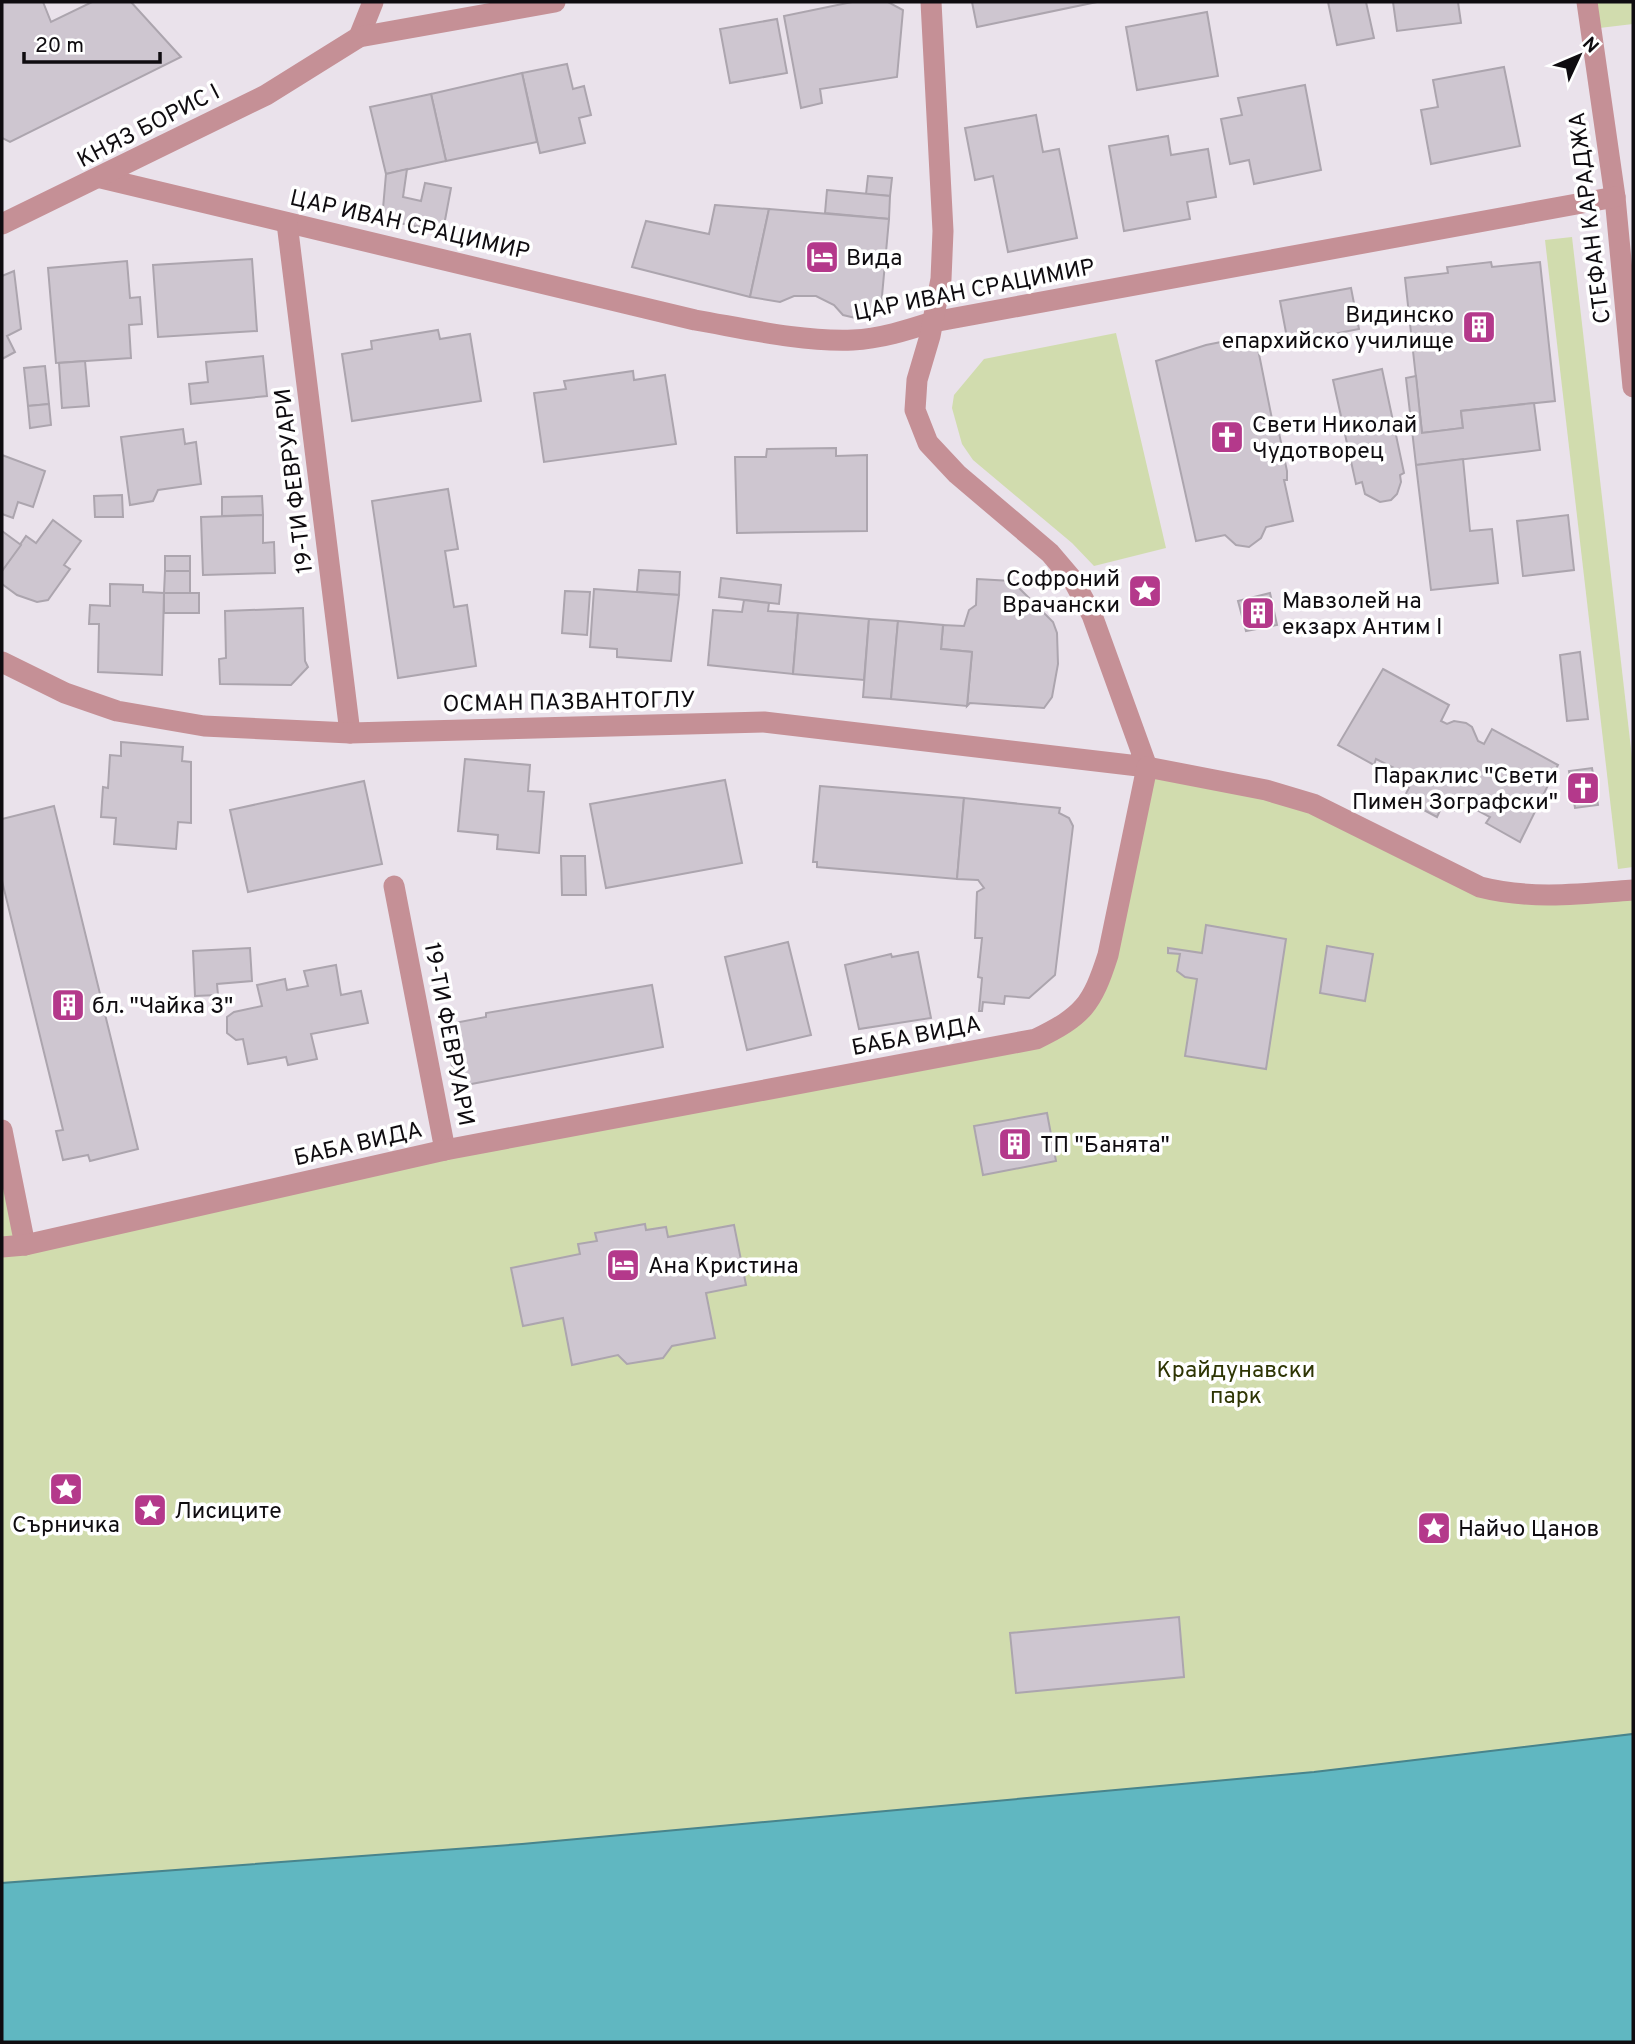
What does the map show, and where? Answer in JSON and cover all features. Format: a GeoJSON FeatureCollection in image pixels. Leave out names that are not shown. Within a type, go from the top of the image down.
{"type":"FeatureCollection","features":[{"type":"Feature","properties":{"kind":"street"},"geometry":{"type":"LineString","coordinates":[[359,37],[373,2]]}},
{"type":"Feature","properties":{"kind":"street","name":"КНЯЗ БОРИС I"},"geometry":{"type":"LineString","coordinates":[[2,224],[102,178],[266,95],[359,37],[555,2]]}},
{"type":"Feature","properties":{"kind":"street"},"geometry":{"type":"LineString","coordinates":[[931,2],[943,231],[941,279],[933,322],[917,380],[915,410],[928,443],[957,474],[1050,554],[1073,580],[1092,615],[1147,767],[1266,790],[1313,804],[1480,887],[1508,894],[1546,897],[1633,890]]}},
{"type":"Feature","properties":{"kind":"street","name":"СТЕФАН КАРАДЖА"},"geometry":{"type":"LineString","coordinates":[[1587,2],[1615,197],[1633,387]]}},
{"type":"Feature","properties":{"kind":"street","name":"ЦАР ИВАН СРАЦИМИР"},"geometry":{"type":"LineString","coordinates":[[102,178],[695,320],[786,336],[853,340],[904,331],[933,322],[1615,197]]}},
{"type":"Feature","properties":{"kind":"street","name":"19-ТИ ФЕВРУАРИ"},"geometry":{"type":"LineString","coordinates":[[287,223],[350,733]]}},
{"type":"Feature","properties":{"kind":"street","name":"ОСМАН ПАЗВАНТОГЛУ"},"geometry":{"type":"LineString","coordinates":[[2,663],[65,693],[117,711],[204,726],[350,733],[764,722],[1147,767]]}},
{"type":"Feature","properties":{"kind":"street","name":"БАБА ВИДА"},"geometry":{"type":"LineString","coordinates":[[2,1247],[25,1245],[445,1150],[1036,1039],[1063,1026],[1087,1007],[1098,986],[1108,955],[1147,767]]}},
{"type":"Feature","properties":{"kind":"street","name":"19-ТИ ФЕВРУАРИ"},"geometry":{"type":"LineString","coordinates":[[394,886],[445,1150]]}},
{"type":"Feature","properties":{"kind":"street"},"geometry":{"type":"LineString","coordinates":[[2,1130],[25,1245]]}},
{"type":"Feature","properties":{"kind":"green space"},"geometry":{"type":"Polygon","coordinates":[[[1587,2],[1633,2],[1633,24],[1591,29],[1587,2]]]}},
{"type":"Feature","properties":{"kind":"green space"},"geometry":{"type":"Polygon","coordinates":[[[1572,237],[1633,766],[1633,867],[1618,869],[1545,240],[1572,237]]]}},
{"type":"Feature","properties":{"kind":"green space"},"geometry":{"type":"Polygon","coordinates":[[[1116,333],[1166,548],[1094,566],[1072,543],[973,460],[962,444],[952,408],[954,395],[984,359],[1116,333]]]}},
{"type":"Feature","properties":{"kind":"green space","name":"Крайдунавски парк"},"geometry":{"type":"Polygon","coordinates":[[[1147,767],[1266,790],[1480,887],[1633,890],[1633,1734],[1314,1772],[522,1844],[2,1883],[2,1130],[25,1244],[1036,1039],[1086,1007],[1147,767]]]}},
{"type":"Feature","properties":{"kind":"water"},"geometry":{"type":"Polygon","coordinates":[[[1633,1734],[1633,2042],[2,2042],[2,1883],[522,1844],[1314,1772],[1633,1734]]]}},
{"type":"Feature","properties":{"kind":"building"},"geometry":{"type":"Polygon","coordinates":[[[2,2],[43,2],[51,22],[92,2],[131,2],[181,57],[10,142],[2,138],[2,2]]]}},
{"type":"Feature","properties":{"kind":"building"},"geometry":{"type":"Polygon","coordinates":[[[852,2],[888,2],[903,10],[897,77],[820,89],[822,103],[801,108],[784,16],[852,2]]]}},
{"type":"Feature","properties":{"kind":"building"},"geometry":{"type":"Polygon","coordinates":[[[972,2],[1097,2],[977,27],[972,2]]]}},
{"type":"Feature","properties":{"kind":"building"},"geometry":{"type":"Polygon","coordinates":[[[1328,2],[1366,2],[1374,38],[1337,45],[1328,2]]]}},
{"type":"Feature","properties":{"kind":"building"},"geometry":{"type":"Polygon","coordinates":[[[1393,2],[1458,2],[1461,23],[1397,31],[1393,2]]]}},
{"type":"Feature","properties":{"kind":"building"},"geometry":{"type":"Polygon","coordinates":[[[1207,12],[1218,76],[1137,90],[1126,27],[1207,12]]]}},
{"type":"Feature","properties":{"kind":"building"},"geometry":{"type":"Polygon","coordinates":[[[777,19],[787,73],[730,83],[720,29],[777,19]]]}},
{"type":"Feature","properties":{"kind":"building"},"geometry":{"type":"Polygon","coordinates":[[[567,64],[573,89],[584,86],[591,115],[579,118],[585,143],[540,153],[522,73],[567,64]]]}},
{"type":"Feature","properties":{"kind":"building"},"geometry":{"type":"Polygon","coordinates":[[[1504,67],[1520,146],[1431,164],[1421,110],[1438,107],[1433,80],[1504,67]]]}},
{"type":"Feature","properties":{"kind":"building"},"geometry":{"type":"Polygon","coordinates":[[[522,73],[537,142],[446,161],[431,94],[522,73]]]}},
{"type":"Feature","properties":{"kind":"building"},"geometry":{"type":"Polygon","coordinates":[[[1305,85],[1321,170],[1254,184],[1249,160],[1230,164],[1221,119],[1242,115],[1238,98],[1305,85]]]}},
{"type":"Feature","properties":{"kind":"building"},"geometry":{"type":"Polygon","coordinates":[[[431,94],[446,161],[386,174],[370,107],[431,94]]]}},
{"type":"Feature","properties":{"kind":"building"},"geometry":{"type":"Polygon","coordinates":[[[1036,115],[1043,152],[1059,149],[1077,238],[1008,252],[993,176],[975,180],[965,128],[1036,115]]]}},
{"type":"Feature","properties":{"kind":"building"},"geometry":{"type":"Polygon","coordinates":[[[1168,136],[1171,155],[1208,149],[1216,197],[1187,202],[1190,219],[1124,231],[1109,146],[1168,136]]]}},
{"type":"Feature","properties":{"kind":"building"},"geometry":{"type":"Polygon","coordinates":[[[407,169],[403,197],[421,201],[425,183],[451,188],[443,231],[382,220],[386,174],[407,169]]]}},
{"type":"Feature","properties":{"kind":"building"},"geometry":{"type":"Polygon","coordinates":[[[868,176],[892,178],[890,196],[866,194],[868,176]]]}},
{"type":"Feature","properties":{"kind":"building"},"geometry":{"type":"Polygon","coordinates":[[[827,190],[890,196],[889,219],[825,213],[827,190]]]}},
{"type":"Feature","properties":{"kind":"building"},"geometry":{"type":"Polygon","coordinates":[[[715,205],[769,209],[750,297],[632,267],[646,221],[709,234],[715,205]]]}},
{"type":"Feature","properties":{"kind":"building","name":"Вида"},"geometry":{"type":"Polygon","coordinates":[[[769,209],[889,219],[881,307],[868,321],[843,315],[834,305],[816,296],[794,296],[780,302],[750,297],[769,209]]]}},
{"type":"Feature","properties":{"kind":"building"},"geometry":{"type":"Polygon","coordinates":[[[252,259],[257,331],[158,337],[153,265],[252,259]]]}},
{"type":"Feature","properties":{"kind":"building"},"geometry":{"type":"Polygon","coordinates":[[[127,261],[130,298],[140,297],[142,324],[129,325],[131,358],[56,363],[48,268],[127,261]]]}},
{"type":"Feature","properties":{"kind":"building","name":"Видинско епархийско училище"},"geometry":{"type":"Polygon","coordinates":[[[1491,262],[1492,267],[1540,262],[1555,401],[1461,411],[1463,428],[1422,433],[1405,278],[1448,273],[1447,267],[1491,262]]]}},
{"type":"Feature","properties":{"kind":"building"},"geometry":{"type":"Polygon","coordinates":[[[14,271],[21,329],[7,336],[15,352],[2,359],[2,276],[14,271]]]}},
{"type":"Feature","properties":{"kind":"building"},"geometry":{"type":"Polygon","coordinates":[[[1351,288],[1359,329],[1288,343],[1280,301],[1351,288]]]}},
{"type":"Feature","properties":{"kind":"building"},"geometry":{"type":"Polygon","coordinates":[[[438,330],[440,339],[470,334],[481,401],[352,421],[342,354],[372,349],[371,341],[438,330]]]}},
{"type":"Feature","properties":{"kind":"building","name":"Свети Николай Чудотворец"},"geometry":{"type":"Polygon","coordinates":[[[1256,339],[1273,424],[1278,428],[1287,471],[1287,480],[1284,480],[1293,521],[1266,527],[1261,538],[1249,547],[1236,545],[1225,535],[1196,541],[1156,361],[1206,345],[1231,340],[1231,346],[1256,339]]]}},
{"type":"Feature","properties":{"kind":"building"},"geometry":{"type":"Polygon","coordinates":[[[263,356],[267,396],[191,404],[189,384],[208,382],[206,362],[263,356]]]}},
{"type":"Feature","properties":{"kind":"building"},"geometry":{"type":"Polygon","coordinates":[[[85,361],[89,406],[62,408],[59,363],[85,361]]]}},
{"type":"Feature","properties":{"kind":"building"},"geometry":{"type":"Polygon","coordinates":[[[45,366],[49,404],[28,406],[24,368],[45,366]]]}},
{"type":"Feature","properties":{"kind":"building"},"geometry":{"type":"Polygon","coordinates":[[[1382,369],[1404,473],[1400,475],[1397,494],[1391,500],[1380,502],[1365,494],[1362,482],[1356,484],[1333,380],[1382,369]]]}},
{"type":"Feature","properties":{"kind":"building"},"geometry":{"type":"Polygon","coordinates":[[[633,371],[634,380],[665,375],[676,444],[544,462],[534,393],[566,389],[564,381],[633,371]]]}},
{"type":"Feature","properties":{"kind":"building"},"geometry":{"type":"Polygon","coordinates":[[[1416,376],[1422,433],[1463,428],[1461,411],[1534,403],[1540,450],[1416,465],[1406,378],[1416,376]]]}},
{"type":"Feature","properties":{"kind":"building"},"geometry":{"type":"Polygon","coordinates":[[[49,404],[51,425],[30,428],[28,406],[49,404]]]}},
{"type":"Feature","properties":{"kind":"building"},"geometry":{"type":"Polygon","coordinates":[[[183,429],[185,444],[196,442],[201,484],[158,490],[153,501],[130,505],[121,437],[183,429]]]}},
{"type":"Feature","properties":{"kind":"building"},"geometry":{"type":"Polygon","coordinates":[[[836,448],[836,456],[867,455],[867,531],[737,533],[735,457],[766,457],[767,449],[836,448]]]}},
{"type":"Feature","properties":{"kind":"building"},"geometry":{"type":"Polygon","coordinates":[[[2,455],[45,471],[33,507],[18,502],[13,518],[2,514],[2,455]]]}},
{"type":"Feature","properties":{"kind":"building"},"geometry":{"type":"Polygon","coordinates":[[[1463,459],[1470,531],[1492,529],[1498,583],[1431,590],[1416,465],[1463,459]]]}},
{"type":"Feature","properties":{"kind":"building"},"geometry":{"type":"Polygon","coordinates":[[[448,489],[458,549],[445,551],[454,607],[467,605],[476,666],[398,678],[372,501],[448,489]]]}},
{"type":"Feature","properties":{"kind":"building"},"geometry":{"type":"Polygon","coordinates":[[[122,495],[123,517],[95,517],[94,496],[122,495]]]}},
{"type":"Feature","properties":{"kind":"building"},"geometry":{"type":"Polygon","coordinates":[[[262,496],[263,515],[222,516],[222,497],[262,496]]]}},
{"type":"Feature","properties":{"kind":"building"},"geometry":{"type":"Polygon","coordinates":[[[263,515],[263,543],[274,542],[275,573],[203,575],[201,517],[263,515]]]}},
{"type":"Feature","properties":{"kind":"building"},"geometry":{"type":"Polygon","coordinates":[[[1568,515],[1574,570],[1523,576],[1517,521],[1568,515]]]}},
{"type":"Feature","properties":{"kind":"building"},"geometry":{"type":"Polygon","coordinates":[[[53,520],[81,541],[64,565],[70,569],[48,600],[37,602],[17,595],[2,584],[2,571],[26,536],[36,543],[53,520]]]}},
{"type":"Feature","properties":{"kind":"building"},"geometry":{"type":"Polygon","coordinates":[[[2,531],[21,545],[2,571],[2,531]]]}},
{"type":"Feature","properties":{"kind":"building"},"geometry":{"type":"Polygon","coordinates":[[[165,556],[190,556],[190,571],[165,571],[165,556]]]}},
{"type":"Feature","properties":{"kind":"building"},"geometry":{"type":"Polygon","coordinates":[[[639,570],[680,572],[679,595],[637,592],[639,570]]]}},
{"type":"Feature","properties":{"kind":"building"},"geometry":{"type":"Polygon","coordinates":[[[165,571],[190,571],[190,593],[164,593],[165,571]]]}},
{"type":"Feature","properties":{"kind":"building"},"geometry":{"type":"Polygon","coordinates":[[[721,578],[781,585],[779,604],[719,597],[721,578]]]}},
{"type":"Feature","properties":{"kind":"building"},"geometry":{"type":"Polygon","coordinates":[[[977,579],[1012,581],[1053,622],[1057,633],[1058,664],[1052,697],[1044,708],[970,703],[967,706],[972,652],[941,649],[943,625],[964,626],[969,610],[976,605],[977,579]]]}},
{"type":"Feature","properties":{"kind":"building"},"geometry":{"type":"Polygon","coordinates":[[[110,584],[143,585],[143,592],[164,593],[162,675],[98,672],[99,624],[89,624],[90,605],[110,606],[110,584]]]}},
{"type":"Feature","properties":{"kind":"building"},"geometry":{"type":"Polygon","coordinates":[[[594,589],[679,595],[671,661],[617,657],[617,649],[590,647],[594,589]]]}},
{"type":"Feature","properties":{"kind":"building"},"geometry":{"type":"Polygon","coordinates":[[[565,591],[590,592],[587,635],[562,633],[565,591]]]}},
{"type":"Feature","properties":{"kind":"building"},"geometry":{"type":"Polygon","coordinates":[[[164,593],[199,593],[199,613],[164,613],[164,593]]]}},
{"type":"Feature","properties":{"kind":"building","name":"Мавзолей на екзарх Антим I"},"geometry":{"type":"Polygon","coordinates":[[[1270,593],[1277,625],[1246,631],[1238,601],[1270,593]]]}},
{"type":"Feature","properties":{"kind":"building"},"geometry":{"type":"Polygon","coordinates":[[[744,600],[769,603],[768,611],[798,613],[793,674],[708,665],[713,610],[742,612],[744,600]]]}},
{"type":"Feature","properties":{"kind":"building"},"geometry":{"type":"Polygon","coordinates":[[[303,608],[305,661],[308,667],[291,685],[220,684],[219,659],[226,658],[225,611],[303,608]]]}},
{"type":"Feature","properties":{"kind":"building"},"geometry":{"type":"Polygon","coordinates":[[[798,613],[869,619],[864,680],[793,674],[798,613]]]}},
{"type":"Feature","properties":{"kind":"building"},"geometry":{"type":"Polygon","coordinates":[[[869,619],[898,621],[891,699],[863,697],[869,619]]]}},
{"type":"Feature","properties":{"kind":"building"},"geometry":{"type":"Polygon","coordinates":[[[898,621],[943,625],[941,649],[972,652],[967,706],[891,699],[898,621]]]}},
{"type":"Feature","properties":{"kind":"building"},"geometry":{"type":"Polygon","coordinates":[[[1580,652],[1588,719],[1567,721],[1560,655],[1580,652]]]}},
{"type":"Feature","properties":{"kind":"building"},"geometry":{"type":"Polygon","coordinates":[[[1383,669],[1449,705],[1441,721],[1447,724],[1454,721],[1466,723],[1472,727],[1478,741],[1484,744],[1492,729],[1558,765],[1520,842],[1486,823],[1490,817],[1462,802],[1456,811],[1443,804],[1437,817],[1403,799],[1409,788],[1394,780],[1400,771],[1376,759],[1374,765],[1338,745],[1383,669]]]}},
{"type":"Feature","properties":{"kind":"building"},"geometry":{"type":"Polygon","coordinates":[[[121,742],[183,747],[182,761],[191,762],[191,823],[178,822],[176,849],[114,844],[116,818],[101,817],[103,787],[108,788],[110,755],[121,756],[121,742]]]}},
{"type":"Feature","properties":{"kind":"building"},"geometry":{"type":"Polygon","coordinates":[[[465,759],[530,765],[528,791],[544,792],[539,853],[497,849],[498,835],[458,831],[465,759]]]}},
{"type":"Feature","properties":{"kind":"building","name":"Параклис \"Свети Пимен Зографски\""},"geometry":{"type":"Polygon","coordinates":[[[1592,768],[1598,805],[1575,808],[1569,771],[1592,768]]]}},
{"type":"Feature","properties":{"kind":"building"},"geometry":{"type":"Polygon","coordinates":[[[725,780],[742,863],[606,888],[590,804],[725,780]]]}},
{"type":"Feature","properties":{"kind":"building"},"geometry":{"type":"Polygon","coordinates":[[[364,781],[382,864],[248,892],[230,810],[364,781]]]}},
{"type":"Feature","properties":{"kind":"building"},"geometry":{"type":"Polygon","coordinates":[[[820,786],[964,798],[957,879],[817,867],[817,862],[813,862],[820,786]]]}},
{"type":"Feature","properties":{"kind":"building"},"geometry":{"type":"Polygon","coordinates":[[[964,798],[1060,808],[1059,813],[1069,818],[1073,826],[1055,975],[1029,998],[1005,996],[1004,1004],[983,1002],[982,1011],[979,1011],[982,978],[978,977],[982,938],[975,938],[977,892],[984,888],[978,880],[957,879],[964,798]]]}},
{"type":"Feature","properties":{"kind":"building","name":"бл. \"Чайка 3\""},"geometry":{"type":"Polygon","coordinates":[[[54,806],[138,1149],[90,1161],[88,1155],[63,1160],[56,1131],[63,1130],[2,881],[2,819],[54,806]]]}},
{"type":"Feature","properties":{"kind":"building"},"geometry":{"type":"Polygon","coordinates":[[[561,856],[585,856],[586,895],[562,895],[561,856]]]}},
{"type":"Feature","properties":{"kind":"building"},"geometry":{"type":"Polygon","coordinates":[[[1206,925],[1286,939],[1266,1069],[1185,1056],[1197,979],[1185,977],[1177,971],[1180,954],[1168,953],[1168,948],[1202,953],[1206,925]]]}},
{"type":"Feature","properties":{"kind":"building"},"geometry":{"type":"Polygon","coordinates":[[[788,942],[811,1035],[747,1050],[725,957],[788,942]]]}},
{"type":"Feature","properties":{"kind":"building"},"geometry":{"type":"Polygon","coordinates":[[[1327,946],[1373,954],[1365,1001],[1320,993],[1327,946]]]}},
{"type":"Feature","properties":{"kind":"building"},"geometry":{"type":"Polygon","coordinates":[[[250,948],[252,981],[217,984],[218,995],[195,996],[193,951],[250,948]]]}},
{"type":"Feature","properties":{"kind":"building"},"geometry":{"type":"Polygon","coordinates":[[[918,952],[931,1018],[859,1029],[845,965],[891,954],[892,957],[918,952]]]}},
{"type":"Feature","properties":{"kind":"building"},"geometry":{"type":"Polygon","coordinates":[[[336,965],[341,995],[361,991],[368,1023],[311,1034],[317,1059],[288,1065],[286,1057],[248,1064],[243,1039],[236,1040],[227,1033],[227,1017],[234,1012],[262,1006],[257,985],[285,979],[287,990],[308,986],[304,971],[336,965]]]}},
{"type":"Feature","properties":{"kind":"building"},"geometry":{"type":"Polygon","coordinates":[[[652,985],[663,1047],[456,1087],[444,1025],[486,1017],[486,1013],[652,985]]]}},
{"type":"Feature","properties":{"kind":"building","name":"ТП \"Банята\""},"geometry":{"type":"Polygon","coordinates":[[[1047,1113],[1056,1161],[983,1175],[974,1126],[1047,1113]]]}},
{"type":"Feature","properties":{"kind":"building"},"geometry":{"type":"Polygon","coordinates":[[[645,1224],[646,1230],[666,1227],[668,1237],[734,1225],[746,1285],[706,1293],[715,1338],[672,1346],[663,1358],[627,1364],[618,1355],[572,1365],[563,1318],[523,1326],[511,1268],[580,1254],[578,1244],[597,1241],[595,1233],[645,1224]]]}},
{"type":"Feature","properties":{"kind":"building"},"geometry":{"type":"Polygon","coordinates":[[[1179,1617],[1184,1677],[1016,1693],[1010,1633],[1179,1617]]]}},
{"type":"Feature","properties":{"kind":"place","name":"Вида"},"geometry":{"type":"Point","coordinates":[822,257]}},
{"type":"Feature","properties":{"kind":"place","name":"Видинско епархийско училище"},"geometry":{"type":"Point","coordinates":[1479,327]}},
{"type":"Feature","properties":{"kind":"place","name":"Свети Николай Чудотворец"},"geometry":{"type":"Point","coordinates":[1227,437]}},
{"type":"Feature","properties":{"kind":"place","name":"Софроний Врачански"},"geometry":{"type":"Point","coordinates":[1145,591]}},
{"type":"Feature","properties":{"kind":"place","name":"Мавзолей на екзарх Антим I"},"geometry":{"type":"Point","coordinates":[1258,613]}},
{"type":"Feature","properties":{"kind":"place","name":"Параклис \"Свети Пимен Зографски\""},"geometry":{"type":"Point","coordinates":[1583,788]}},
{"type":"Feature","properties":{"kind":"place","name":"бл. \"Чайка 3\""},"geometry":{"type":"Point","coordinates":[68,1005]}},
{"type":"Feature","properties":{"kind":"place","name":"ТП \"Банята\""},"geometry":{"type":"Point","coordinates":[1015,1144]}},
{"type":"Feature","properties":{"kind":"place","name":"Ана Кристина"},"geometry":{"type":"Point","coordinates":[623,1265]}},
{"type":"Feature","properties":{"kind":"place","name":"Сърничка"},"geometry":{"type":"Point","coordinates":[66,1489]}},
{"type":"Feature","properties":{"kind":"place","name":"Лисиците"},"geometry":{"type":"Point","coordinates":[150,1510]}},
{"type":"Feature","properties":{"kind":"place","name":"Найчо Цанов"},"geometry":{"type":"Point","coordinates":[1434,1528]}}]}
